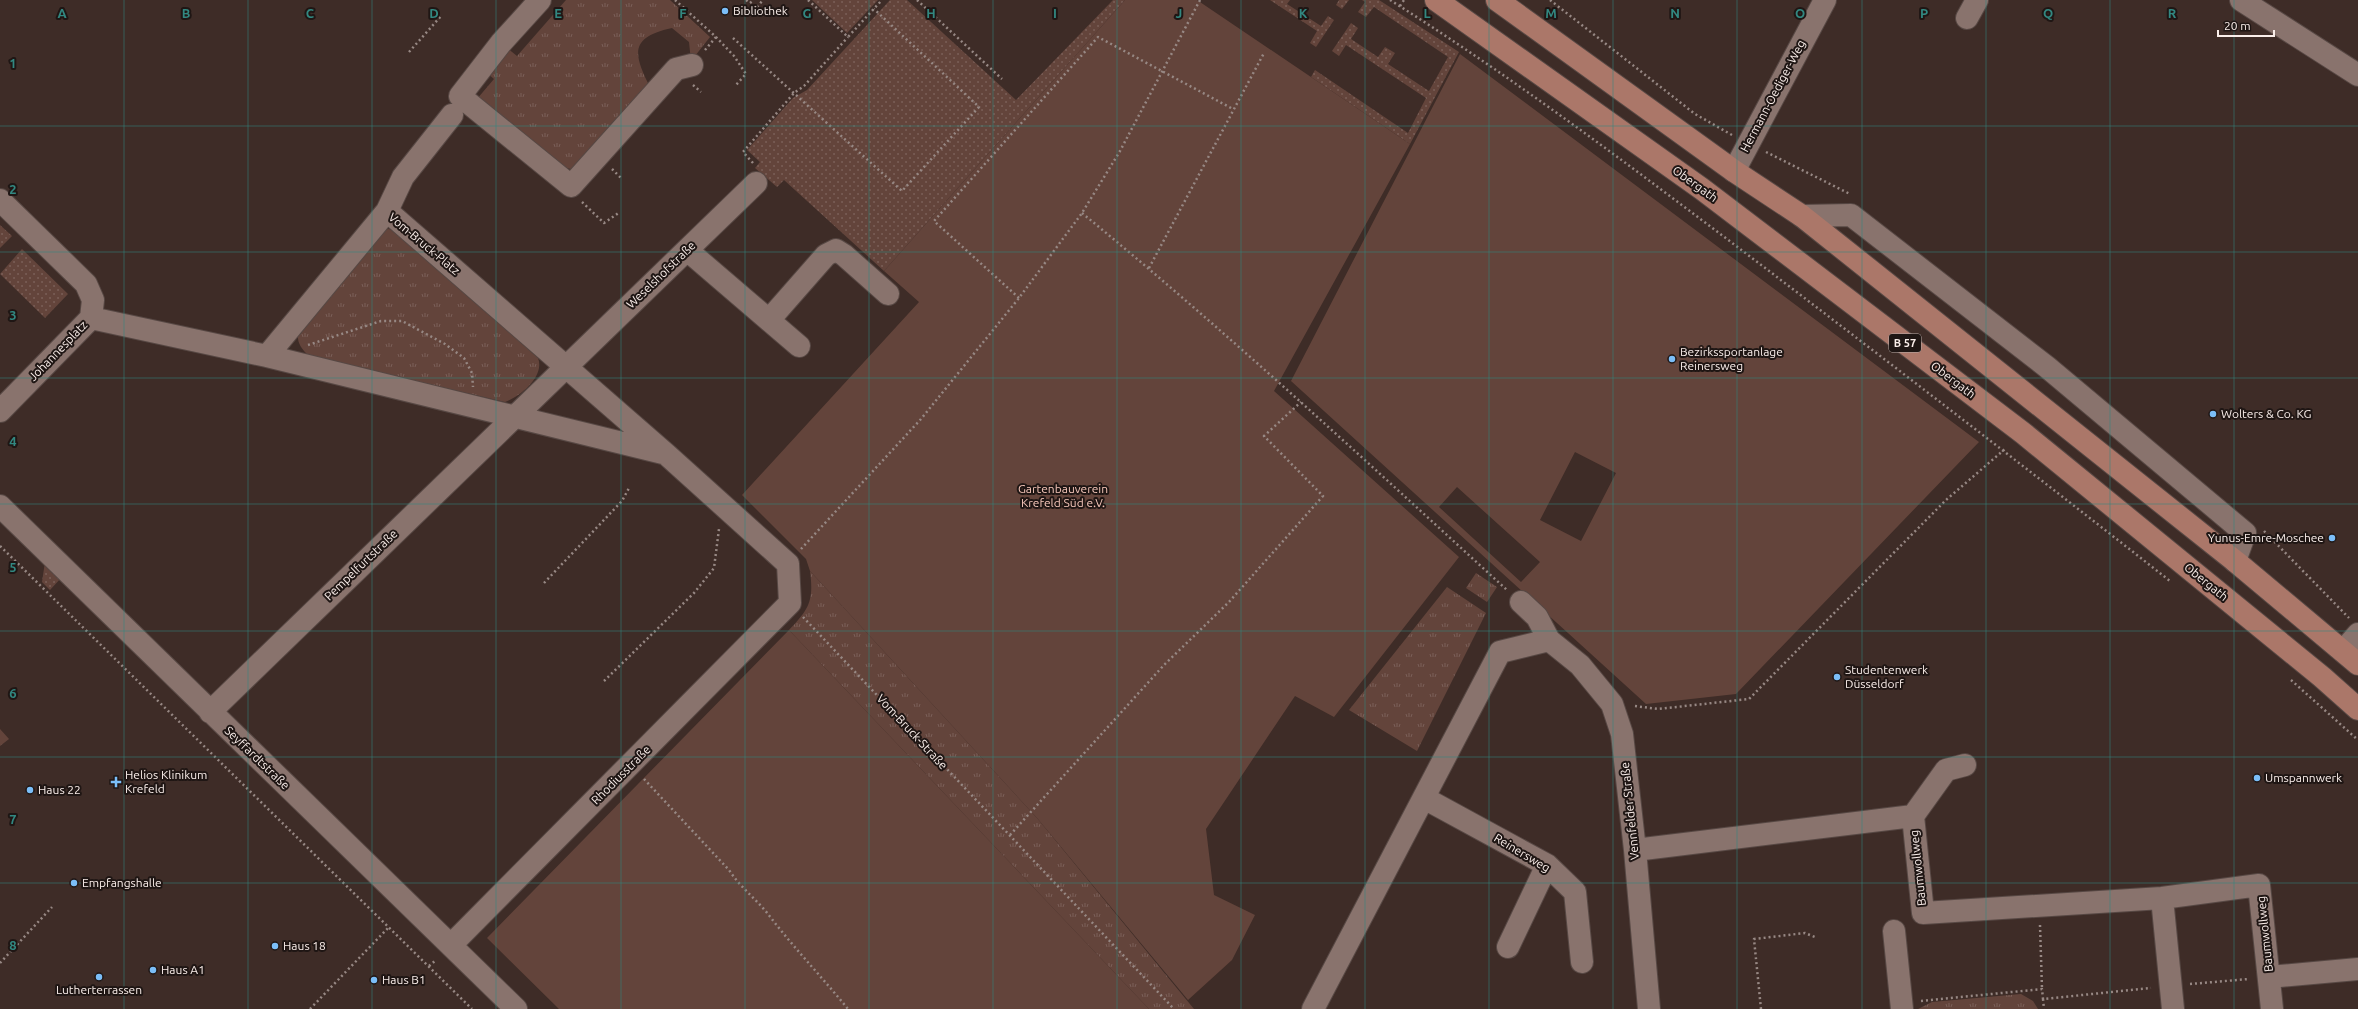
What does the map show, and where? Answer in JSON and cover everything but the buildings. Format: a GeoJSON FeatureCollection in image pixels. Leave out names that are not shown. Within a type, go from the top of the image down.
{"type":"FeatureCollection","features":[{"type":"Feature","properties":{"kind":"main road","name":"Obergath"},"geometry":{"type":"LineString","coordinates":[[1436,0],[1702,190],[2023,433],[2322,677],[2358,709]]}},
{"type":"Feature","properties":{"kind":"main road"},"geometry":{"type":"LineString","coordinates":[[1497,0],[1734,171],[1802,216],[2235,561],[2351,657]]}},
{"type":"Feature","properties":{"kind":"street"},"geometry":{"type":"LineString","coordinates":[[540,0],[501,43],[460,96],[571,186],[676,69],[692,65]]}},
{"type":"Feature","properties":{"kind":"street","name":"Hermann-Oediger-Weg"},"geometry":{"type":"LineString","coordinates":[[1734,171],[1825,0]]}},
{"type":"Feature","properties":{"kind":"street"},"geometry":{"type":"LineString","coordinates":[[2240,0],[2358,74]]}},
{"type":"Feature","properties":{"kind":"street"},"geometry":{"type":"LineString","coordinates":[[663,58],[665,82]]}},
{"type":"Feature","properties":{"kind":"street"},"geometry":{"type":"LineString","coordinates":[[387,211],[403,177],[452,115]]}},
{"type":"Feature","properties":{"kind":"street","name":"Weselshofstraße"},"geometry":{"type":"LineString","coordinates":[[567,368],[756,183]]}},
{"type":"Feature","properties":{"kind":"street","name":"Johannesplatz"},"geometry":{"type":"LineString","coordinates":[[0,200],[86,284],[93,300],[91,318],[0,411]]}},
{"type":"Feature","properties":{"kind":"street","name":"Vom-Bruck-Platz"},"geometry":{"type":"LineString","coordinates":[[267,356],[387,211],[666,454]]}},
{"type":"Feature","properties":{"kind":"street"},"geometry":{"type":"LineString","coordinates":[[1802,216],[1851,215],[2047,367],[2245,533],[2235,561]]}},
{"type":"Feature","properties":{"kind":"street"},"geometry":{"type":"LineString","coordinates":[[687,250],[800,346]]}},
{"type":"Feature","properties":{"kind":"street"},"geometry":{"type":"LineString","coordinates":[[769,320],[826,255],[836,250],[844,254],[888,294]]}},
{"type":"Feature","properties":{"kind":"street"},"geometry":{"type":"LineString","coordinates":[[91,318],[267,356],[512,418],[666,454],[788,564],[790,603]]}},
{"type":"Feature","properties":{"kind":"street"},"geometry":{"type":"LineString","coordinates":[[512,418],[567,368]]}},
{"type":"Feature","properties":{"kind":"street","name":"Pempelfurtstraße"},"geometry":{"type":"LineString","coordinates":[[210,712],[512,418]]}},
{"type":"Feature","properties":{"kind":"street","name":"Seyffardtstraße"},"geometry":{"type":"LineString","coordinates":[[0,506],[516,1009]]}},
{"type":"Feature","properties":{"kind":"street"},"geometry":{"type":"LineString","coordinates":[[1313,1009],[1500,652],[1549,640],[1537,617],[1521,602]]}},
{"type":"Feature","properties":{"kind":"street","name":"Rhodiusstraße"},"geometry":{"type":"LineString","coordinates":[[451,945],[790,603]]}},
{"type":"Feature","properties":{"kind":"street"},"geometry":{"type":"LineString","coordinates":[[2351,657],[2358,634]]}},
{"type":"Feature","properties":{"kind":"street","name":"Vennfelder Straße"},"geometry":{"type":"LineString","coordinates":[[1549,640],[1580,665],[1612,704],[1622,734],[1635,850],[1649,1009]]}},
{"type":"Feature","properties":{"kind":"street"},"geometry":{"type":"LineString","coordinates":[[1913,816],[1946,770],[1965,765]]}},
{"type":"Feature","properties":{"kind":"street","name":"Reinersweg"},"geometry":{"type":"LineString","coordinates":[[1424,798],[1547,865],[1575,892],[1582,962]]}},
{"type":"Feature","properties":{"kind":"street","name":"Baumwollweg"},"geometry":{"type":"LineString","coordinates":[[1635,850],[1913,816],[1923,913],[2162,898],[2259,885],[2272,1009]]}},
{"type":"Feature","properties":{"kind":"street"},"geometry":{"type":"LineString","coordinates":[[1508,947],[1547,865]]}},
{"type":"Feature","properties":{"kind":"street"},"geometry":{"type":"LineString","coordinates":[[2162,898],[2174,1009]]}},
{"type":"Feature","properties":{"kind":"street"},"geometry":{"type":"LineString","coordinates":[[1894,931],[1902,1006]]}},
{"type":"Feature","properties":{"kind":"street"},"geometry":{"type":"LineString","coordinates":[[2269,977],[2358,969]]}},
{"type":"Feature","properties":{"kind":"path"},"geometry":{"type":"LineString","coordinates":[[675,0],[716,37],[734,56],[746,74],[735,86]]}},
{"type":"Feature","properties":{"kind":"path"},"geometry":{"type":"LineString","coordinates":[[748,0],[750,3],[754,0]]}},
{"type":"Feature","properties":{"kind":"path"},"geometry":{"type":"LineString","coordinates":[[757,7],[763,0]]}},
{"type":"Feature","properties":{"kind":"path"},"geometry":{"type":"LineString","coordinates":[[808,0],[848,37]]}},
{"type":"Feature","properties":{"kind":"path"},"geometry":{"type":"LineString","coordinates":[[756,183],[747,168],[754,162],[743,152],[794,93],[804,86],[882,0]]}},
{"type":"Feature","properties":{"kind":"path"},"geometry":{"type":"LineString","coordinates":[[918,0],[1002,79]]}},
{"type":"Feature","properties":{"kind":"path"},"geometry":{"type":"LineString","coordinates":[[788,564],[921,419],[1019,298],[1082,213],[1120,151],[1200,0]]}},
{"type":"Feature","properties":{"kind":"path"},"geometry":{"type":"LineString","coordinates":[[1390,0],[1512,82],[1681,205],[2004,449],[2176,586]]}},
{"type":"Feature","properties":{"kind":"path"},"geometry":{"type":"LineString","coordinates":[[1400,6],[1404,0]]}},
{"type":"Feature","properties":{"kind":"path"},"geometry":{"type":"LineString","coordinates":[[733,38],[902,191],[978,107],[874,9]]}},
{"type":"Feature","properties":{"kind":"path"},"geometry":{"type":"LineString","coordinates":[[409,52],[442,15]]}},
{"type":"Feature","properties":{"kind":"path"},"geometry":{"type":"LineString","coordinates":[[706,48],[716,37]]}},
{"type":"Feature","properties":{"kind":"path"},"geometry":{"type":"LineString","coordinates":[[1019,298],[934,221],[1098,37],[1233,109]]}},
{"type":"Feature","properties":{"kind":"path"},"geometry":{"type":"LineString","coordinates":[[1150,268],[1264,53]]}},
{"type":"Feature","properties":{"kind":"path"},"geometry":{"type":"LineString","coordinates":[[571,186],[576,196],[604,223],[620,212]]}},
{"type":"Feature","properties":{"kind":"path"},"geometry":{"type":"LineString","coordinates":[[1082,213],[1150,268],[1301,402],[1521,602]]}},
{"type":"Feature","properties":{"kind":"path"},"geometry":{"type":"LineString","coordinates":[[300,347],[382,321],[402,321],[445,344],[464,358],[472,373],[474,395],[470,407]]}},
{"type":"Feature","properties":{"kind":"path"},"geometry":{"type":"LineString","coordinates":[[1010,835],[1164,664],[1229,602],[1323,496],[1264,436],[1301,402]]}},
{"type":"Feature","properties":{"kind":"path"},"geometry":{"type":"LineString","coordinates":[[1612,704],[1658,709],[1749,699],[1946,500],[2023,433]]}},
{"type":"Feature","properties":{"kind":"path"},"geometry":{"type":"LineString","coordinates":[[544,583],[622,501],[629,488]]}},
{"type":"Feature","properties":{"kind":"path"},"geometry":{"type":"LineString","coordinates":[[604,681],[694,593],[714,568],[722,504]]}},
{"type":"Feature","properties":{"kind":"path"},"geometry":{"type":"LineString","coordinates":[[0,546],[472,1009]]}},
{"type":"Feature","properties":{"kind":"path","name":"Vom-Bruck-Straße"},"geometry":{"type":"LineString","coordinates":[[790,603],[1174,1009]]}},
{"type":"Feature","properties":{"kind":"path"},"geometry":{"type":"LineString","coordinates":[[2290,679],[2358,740]]}},
{"type":"Feature","properties":{"kind":"path"},"geometry":{"type":"LineString","coordinates":[[631,765],[729,870],[737,883],[768,914],[779,930],[848,1009]]}},
{"type":"Feature","properties":{"kind":"path"},"geometry":{"type":"LineString","coordinates":[[2039,905],[2044,1009]]}},
{"type":"Feature","properties":{"kind":"path"},"geometry":{"type":"LineString","coordinates":[[0,963],[52,907]]}},
{"type":"Feature","properties":{"kind":"path"},"geometry":{"type":"LineString","coordinates":[[310,1009],[388,927]]}},
{"type":"Feature","properties":{"kind":"path"},"geometry":{"type":"LineString","coordinates":[[1760,1009],[1754,939],[1805,933],[1815,937]]}},
{"type":"Feature","properties":{"kind":"path"},"geometry":{"type":"LineString","coordinates":[[2043,999],[2269,977]]}},
{"type":"Feature","properties":{"kind":"path"},"geometry":{"type":"LineString","coordinates":[[1902,1006],[2042,989]]}},
{"type":"Feature","properties":{"kind":"green space"},"geometry":{"type":"Polygon","coordinates":[[[566,0],[670,0],[710,37],[691,61],[689,42],[672,28],[649,36],[642,41],[638,55],[644,75],[650,87],[583,163],[571,169],[561,167],[477,99],[494,79],[487,73],[507,48],[517,56],[566,0]]]}},
{"type":"Feature","properties":{"kind":"green space"},"geometry":{"type":"Polygon","coordinates":[[[812,0],[878,0],[847,33],[812,0]]]}},
{"type":"Feature","properties":{"kind":"green space"},"geometry":{"type":"Polygon","coordinates":[[[890,0],[907,0],[1016,100],[1113,0],[1125,0],[884,271],[784,180],[777,187],[755,168],[760,162],[747,150],[793,98],[807,90],[890,0]]]}},
{"type":"Feature","properties":{"kind":"green space","name":"Gartenbauverein Krefeld Süd e.V."},"geometry":{"type":"Polygon","coordinates":[[[1125,0],[1197,0],[1410,144],[1274,391],[1459,557],[1334,717],[1295,696],[1206,829],[1214,895],[1255,915],[1232,960],[1188,1000],[1037,818],[810,571],[806,559],[742,495],[919,302],[884,271],[1125,0]]]}},
{"type":"Feature","properties":{"kind":"green space"},"geometry":{"type":"Polygon","coordinates":[[[1270,0],[1290,0],[1287,4],[1321,26],[1328,16],[1334,20],[1316,47],[1310,43],[1317,31],[1270,0]]]}},
{"type":"Feature","properties":{"kind":"green space"},"geometry":{"type":"Polygon","coordinates":[[[1339,0],[1349,0],[1342,9],[1336,5],[1339,0]]]}},
{"type":"Feature","properties":{"kind":"green space"},"geometry":{"type":"Polygon","coordinates":[[[1362,0],[1379,0],[1459,52],[1410,144],[1311,77],[1315,70],[1408,133],[1426,98],[1346,45],[1339,56],[1332,51],[1351,23],[1358,28],[1351,39],[1378,57],[1385,47],[1395,53],[1388,64],[1429,91],[1448,57],[1374,7],[1366,17],[1358,12],[1365,2],[1362,0]]]}},
{"type":"Feature","properties":{"kind":"green space"},"geometry":{"type":"Polygon","coordinates":[[[1460,54],[1979,442],[1736,694],[1646,704],[1291,381],[1460,54]],[[1575,452],[1540,520],[1581,541],[1616,473],[1575,452]],[[1457,487],[1439,507],[1521,582],[1540,562],[1457,487]]]}},
{"type":"Feature","properties":{"kind":"green space"},"geometry":{"type":"Polygon","coordinates":[[[0,225],[12,236],[0,248],[0,225]]]}},
{"type":"Feature","properties":{"kind":"green space"},"geometry":{"type":"Polygon","coordinates":[[[388,229],[395,230],[538,358],[538,372],[535,378],[518,395],[505,402],[309,356],[303,349],[298,340],[299,327],[377,233],[388,229]]]}},
{"type":"Feature","properties":{"kind":"green space"},"geometry":{"type":"Polygon","coordinates":[[[22,249],[68,294],[45,318],[0,274],[22,249]]]}},
{"type":"Feature","properties":{"kind":"green space"},"geometry":{"type":"Polygon","coordinates":[[[45,562],[61,578],[50,590],[42,582],[45,562]]]}},
{"type":"Feature","properties":{"kind":"green space"},"geometry":{"type":"Polygon","coordinates":[[[810,571],[1037,818],[1194,1009],[1149,1009],[789,630],[801,616],[808,604],[811,590],[810,571]]]}},
{"type":"Feature","properties":{"kind":"green space"},"geometry":{"type":"Polygon","coordinates":[[[1476,573],[1497,587],[1487,602],[1466,588],[1476,573]]]}},
{"type":"Feature","properties":{"kind":"green space"},"geometry":{"type":"Polygon","coordinates":[[[1447,587],[1486,613],[1417,751],[1349,710],[1447,587]]]}},
{"type":"Feature","properties":{"kind":"green space"},"geometry":{"type":"Polygon","coordinates":[[[789,630],[1149,1009],[559,1009],[487,938],[789,630]]]}},
{"type":"Feature","properties":{"kind":"green space"},"geometry":{"type":"Polygon","coordinates":[[[0,729],[9,739],[0,746],[0,729]]]}},
{"type":"Feature","properties":{"kind":"green space"},"geometry":{"type":"Polygon","coordinates":[[[2021,994],[2033,1001],[2038,1009],[1918,1009],[1932,1002],[2021,994]]]}},
{"type":"Feature","properties":{"kind":"place","name":"Bibliothek"},"geometry":{"type":"Point","coordinates":[725,11]}},
{"type":"Feature","properties":{"kind":"place","name":"Bezirkssportanlage Reinersweg"},"geometry":{"type":"Point","coordinates":[1672,359]}},
{"type":"Feature","properties":{"kind":"place","name":"Wolters & Co. KG"},"geometry":{"type":"Point","coordinates":[2213,414]}},
{"type":"Feature","properties":{"kind":"place","name":"Yunus-Emre-Moschee"},"geometry":{"type":"Point","coordinates":[2332,538]}},
{"type":"Feature","properties":{"kind":"place","name":"Studentenwerk Düsseldorf"},"geometry":{"type":"Point","coordinates":[1837,677]}},
{"type":"Feature","properties":{"kind":"place","name":"Umspannwerk"},"geometry":{"type":"Point","coordinates":[2257,778]}},
{"type":"Feature","properties":{"kind":"place","name":"Helios Klinikum Krefeld"},"geometry":{"type":"Point","coordinates":[116,782]}},
{"type":"Feature","properties":{"kind":"place","name":"Haus 22"},"geometry":{"type":"Point","coordinates":[30,790]}},
{"type":"Feature","properties":{"kind":"place","name":"Empfangshalle"},"geometry":{"type":"Point","coordinates":[74,883]}},
{"type":"Feature","properties":{"kind":"place","name":"Haus 18"},"geometry":{"type":"Point","coordinates":[275,946]}},
{"type":"Feature","properties":{"kind":"place","name":"Haus A1"},"geometry":{"type":"Point","coordinates":[153,970]}},
{"type":"Feature","properties":{"kind":"place","name":"Lutherterrassen"},"geometry":{"type":"Point","coordinates":[99,977]}},
{"type":"Feature","properties":{"kind":"place","name":"Haus B1"},"geometry":{"type":"Point","coordinates":[374,980]}}]}
